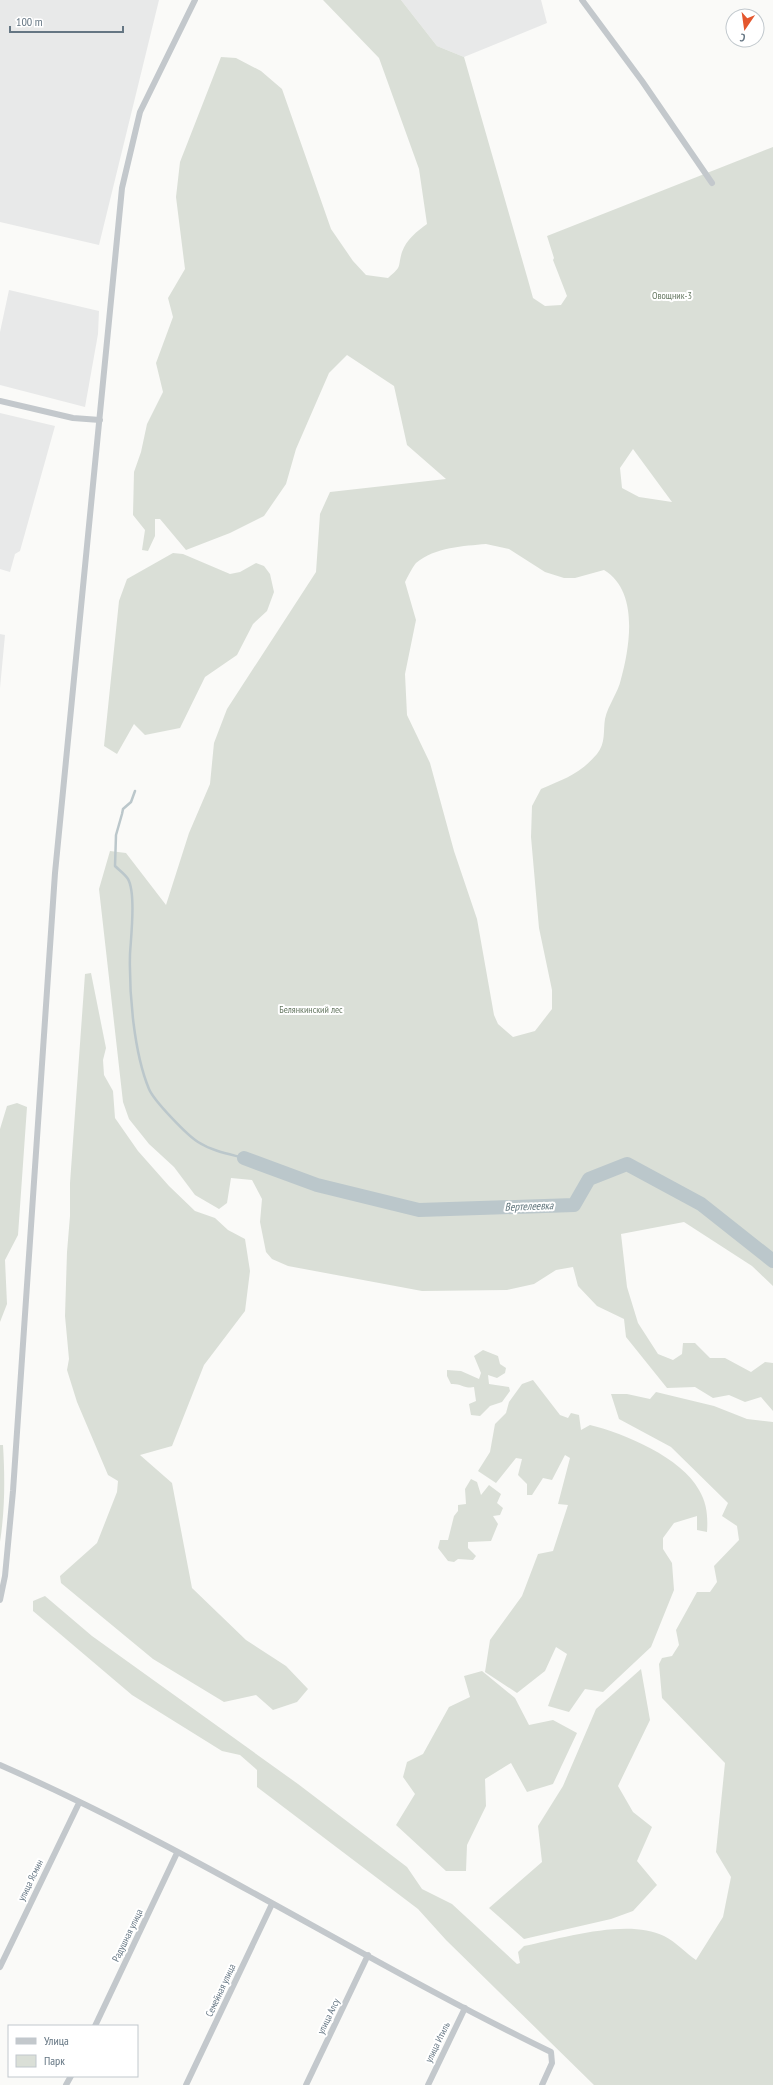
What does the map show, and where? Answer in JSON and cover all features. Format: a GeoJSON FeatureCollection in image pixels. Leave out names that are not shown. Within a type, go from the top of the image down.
{"type":"FeatureCollection","features":[{"type":"Feature","properties":{"kind":"street"},"geometry":{"type":"LineString","coordinates":[[0,1600],[5,1576],[13,1491],[56,873],[122,188],[135,127],[145,98],[195,0]]}},
{"type":"Feature","properties":{"kind":"street"},"geometry":{"type":"LineString","coordinates":[[582,0],[642,81],[712,183]]}},
{"type":"Feature","properties":{"kind":"street"},"geometry":{"type":"LineString","coordinates":[[0,401],[73,418],[100,420]]}},
{"type":"Feature","properties":{"kind":"street"},"geometry":{"type":"LineString","coordinates":[[0,1765],[178,1853],[465,2008],[551,2052],[552,2063],[542,2085]]}},
{"type":"Feature","properties":{"kind":"street","name":"улица Ясмин"},"geometry":{"type":"LineString","coordinates":[[0,1967],[79,1803]]}},
{"type":"Feature","properties":{"kind":"street","name":"Радушная улица"},"geometry":{"type":"LineString","coordinates":[[95,2025],[178,1853]]}},
{"type":"Feature","properties":{"kind":"street","name":"Семейная улица"},"geometry":{"type":"LineString","coordinates":[[186,2085],[272,1904]]}},
{"type":"Feature","properties":{"kind":"street","name":"улица Алсу"},"geometry":{"type":"LineString","coordinates":[[306,2085],[368,1955]]}},
{"type":"Feature","properties":{"kind":"street","name":"улица Итиль"},"geometry":{"type":"LineString","coordinates":[[428,2085],[465,2008]]}},
{"type":"Feature","properties":{"kind":"shaded area"},"geometry":{"type":"Polygon","coordinates":[[[0,0],[159,0],[99,245],[0,222],[0,0]]]}},
{"type":"Feature","properties":{"kind":"shaded area"},"geometry":{"type":"Polygon","coordinates":[[[401,0],[541,0],[547,23],[464,57],[437,46],[401,0]]]}},
{"type":"Feature","properties":{"kind":"shaded area"},"geometry":{"type":"Polygon","coordinates":[[[9,290],[99,311],[98,334],[85,407],[0,385],[0,332],[9,290]]]}},
{"type":"Feature","properties":{"kind":"shaded area"},"geometry":{"type":"Polygon","coordinates":[[[0,413],[55,426],[20,551],[15,554],[10,572],[0,569],[0,413]]]}},
{"type":"Feature","properties":{"kind":"shaded area"},"geometry":{"type":"Polygon","coordinates":[[[0,634],[5,635],[0,688],[0,634]]]}},
{"type":"Feature","properties":{"kind":"green space","name":"Белянкинский лес"},"geometry":{"type":"Polygon","coordinates":[[[323,0],[401,0],[437,46],[464,57],[533,298],[545,306],[561,305],[567,296],[553,260],[554,258],[547,236],[773,147],[773,1286],[752,1266],[684,1222],[621,1234],[627,1287],[638,1323],[658,1354],[673,1360],[682,1354],[683,1343],[695,1343],[710,1358],[725,1358],[751,1372],[765,1362],[773,1363],[773,1411],[761,1397],[745,1402],[729,1395],[713,1398],[695,1387],[667,1388],[626,1337],[624,1319],[597,1306],[578,1286],[573,1267],[556,1270],[534,1284],[507,1290],[422,1291],[288,1266],[272,1259],[266,1252],[260,1222],[262,1199],[252,1180],[231,1178],[227,1203],[219,1209],[195,1195],[174,1167],[149,1144],[129,1119],[123,1102],[99,889],[110,851],[126,853],[166,905],[189,833],[210,784],[214,743],[227,709],[316,572],[320,514],[330,492],[446,479],[407,445],[394,386],[347,355],[329,373],[296,449],[286,484],[264,516],[230,533],[186,550],[160,519],[155,519],[155,536],[148,551],[142,550],[145,530],[133,515],[134,472],[141,452],[147,424],[163,392],[156,363],[173,317],[168,298],[185,269],[176,197],[180,162],[221,57],[236,58],[261,71],[282,89],[331,229],[353,261],[366,275],[388,278],[398,269],[402,252],[406,244],[427,224],[419,169],[379,58],[323,0]],[[633,449],[620,468],[622,488],[639,497],[672,502],[633,449]],[[486,544],[450,548],[432,554],[416,563],[405,582],[416,620],[405,674],[407,715],[430,763],[454,851],[477,919],[494,1015],[498,1024],[513,1037],[535,1031],[552,1009],[552,990],[539,928],[531,837],[532,806],[541,789],[578,771],[591,761],[600,750],[603,741],[606,714],[620,684],[627,651],[629,620],[623,591],[615,579],[604,570],[575,578],[564,578],[545,572],[509,549],[486,544]]]}},
{"type":"Feature","properties":{"kind":"green space"},"geometry":{"type":"Polygon","coordinates":[[[173,553],[183,554],[230,574],[240,572],[256,563],[264,566],[270,574],[274,592],[267,611],[253,624],[237,655],[205,677],[180,728],[145,735],[134,724],[117,754],[104,746],[119,601],[127,579],[173,553]]]}},
{"type":"Feature","properties":{"kind":"green space"},"geometry":{"type":"Polygon","coordinates":[[[91,973],[106,1048],[103,1060],[104,1075],[113,1091],[115,1118],[138,1151],[169,1186],[195,1211],[215,1218],[228,1230],[245,1239],[250,1271],[245,1311],[204,1365],[172,1446],[140,1455],[172,1483],[192,1588],[246,1640],[286,1666],[308,1689],[297,1702],[273,1710],[256,1695],[224,1702],[153,1659],[61,1583],[60,1576],[97,1543],[117,1492],[118,1481],[108,1475],[77,1402],[67,1370],[69,1359],[65,1316],[70,1216],[70,1183],[85,974],[91,973]]]}},
{"type":"Feature","properties":{"kind":"green space"},"geometry":{"type":"Polygon","coordinates":[[[17,1103],[27,1107],[18,1235],[5,1260],[7,1304],[0,1322],[0,1129],[7,1106],[17,1103]]]}},
{"type":"Feature","properties":{"kind":"green space"},"geometry":{"type":"Polygon","coordinates":[[[483,1350],[498,1356],[500,1364],[506,1368],[505,1373],[497,1378],[488,1375],[489,1384],[509,1387],[510,1391],[502,1402],[490,1406],[480,1416],[471,1415],[469,1404],[476,1401],[474,1387],[451,1384],[447,1376],[447,1370],[461,1371],[479,1379],[481,1373],[474,1356],[483,1350]]]}},
{"type":"Feature","properties":{"kind":"green space"},"geometry":{"type":"Polygon","coordinates":[[[533,1380],[560,1415],[568,1418],[571,1413],[579,1415],[581,1430],[590,1425],[619,1434],[651,1448],[680,1467],[691,1478],[699,1490],[704,1500],[707,1516],[707,1532],[697,1530],[697,1516],[674,1523],[663,1538],[663,1549],[672,1563],[674,1590],[651,1647],[603,1692],[585,1689],[569,1712],[548,1706],[567,1654],[556,1647],[545,1671],[517,1693],[485,1672],[490,1640],[522,1596],[538,1554],[553,1551],[568,1505],[558,1504],[570,1458],[565,1455],[552,1480],[543,1478],[532,1495],[527,1495],[527,1484],[518,1475],[522,1459],[516,1458],[496,1483],[478,1471],[490,1452],[495,1424],[506,1413],[509,1402],[522,1384],[533,1380]]]}},
{"type":"Feature","properties":{"kind":"green space"},"geometry":{"type":"Polygon","coordinates":[[[656,1392],[714,1406],[747,1419],[773,1422],[773,2085],[594,2085],[446,1940],[418,1909],[257,1787],[257,1770],[240,1755],[222,1751],[132,1695],[33,1611],[33,1601],[45,1596],[92,1636],[298,1784],[407,1867],[422,1889],[452,1904],[517,1964],[520,1963],[518,1952],[524,1946],[595,1931],[614,1929],[649,1931],[664,1936],[673,1941],[696,1960],[723,1917],[731,1877],[716,1852],[725,1763],[662,1698],[659,1664],[662,1658],[672,1656],[679,1645],[676,1630],[697,1592],[710,1592],[717,1582],[714,1566],[739,1540],[737,1526],[722,1516],[728,1503],[671,1447],[619,1419],[611,1394],[627,1394],[650,1399],[656,1392]]]}},
{"type":"Feature","properties":{"kind":"green space"},"geometry":{"type":"Polygon","coordinates":[[[0,1445],[3,1445],[4,1506],[0,1542],[0,1445]]]}},
{"type":"Feature","properties":{"kind":"green space"},"geometry":{"type":"Polygon","coordinates":[[[471,1479],[477,1482],[481,1495],[489,1485],[501,1494],[497,1503],[503,1508],[500,1515],[493,1516],[498,1524],[491,1541],[468,1542],[468,1548],[476,1556],[473,1560],[458,1559],[454,1562],[448,1561],[438,1548],[440,1540],[448,1540],[454,1516],[458,1511],[458,1505],[466,1504],[465,1489],[471,1479]]]}},
{"type":"Feature","properties":{"kind":"green space"},"geometry":{"type":"Polygon","coordinates":[[[641,1669],[650,1720],[618,1786],[633,1812],[652,1827],[637,1861],[657,1885],[633,1911],[611,1919],[524,1939],[489,1908],[542,1862],[538,1826],[563,1786],[596,1709],[641,1669]]]}},
{"type":"Feature","properties":{"kind":"green space"},"geometry":{"type":"Polygon","coordinates":[[[482,1671],[515,1698],[529,1725],[553,1720],[577,1733],[553,1784],[527,1792],[511,1763],[485,1779],[486,1806],[467,1845],[466,1871],[446,1871],[396,1825],[415,1794],[403,1777],[407,1762],[423,1754],[449,1707],[470,1697],[464,1676],[482,1671]]]}},
{"type":"Feature","properties":{"kind":"waterway"},"geometry":{"type":"LineString","coordinates":[[135,791],[131,802],[123,809],[116,835],[115,866],[128,879],[132,894],[130,987],[136,1041],[144,1075],[149,1089],[157,1101],[193,1138],[209,1148],[244,1158]]}},
{"type":"Feature","properties":{"kind":"waterway","name":"Вертелеевка"},"geometry":{"type":"LineString","coordinates":[[244,1158],[317,1185],[419,1210],[574,1205],[589,1179],[627,1164],[701,1204],[773,1261]]}},
{"type":"Feature","properties":{"kind":"park label","name":"Овощник-3"},"geometry":{"type":"Point","coordinates":[672,295]}}]}
